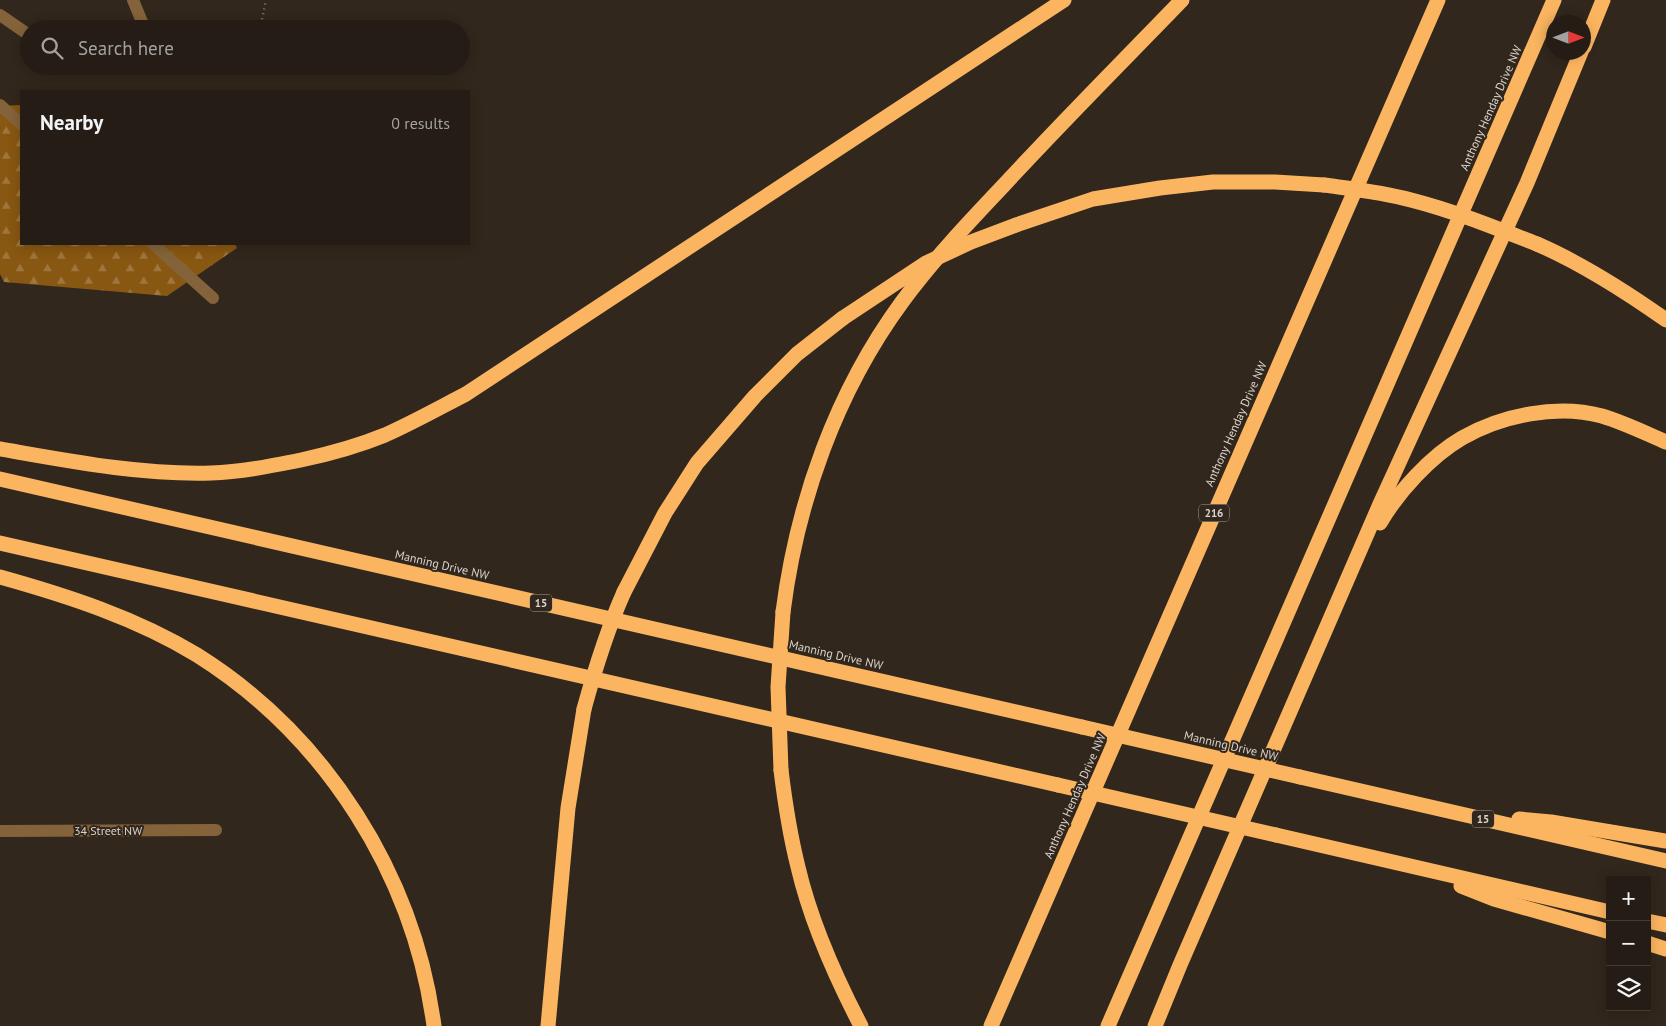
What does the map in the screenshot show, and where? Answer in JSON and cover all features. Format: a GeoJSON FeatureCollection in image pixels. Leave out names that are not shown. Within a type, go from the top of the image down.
{"type":"FeatureCollection","features":[{"type":"Feature","properties":{"kind":"highway"},"geometry":{"type":"LineString","coordinates":[[0,449],[126,469],[211,473],[270,466],[330,454],[383,436],[466,394],[1064,0]]}},
{"type":"Feature","properties":{"kind":"highway"},"geometry":{"type":"LineString","coordinates":[[862,1026],[831,964],[798,869],[788,820],[781,770],[778,687],[783,612],[788,572],[799,522],[816,468],[832,428],[853,383],[896,311],[930,266],[961,231],[1182,0]]}},
{"type":"Feature","properties":{"kind":"highway","name":"Anthony Henday Drive NW"},"geometry":{"type":"LineString","coordinates":[[991,1026],[1438,0]]}},
{"type":"Feature","properties":{"kind":"highway","name":"Anthony Henday Drive NW"},"geometry":{"type":"LineString","coordinates":[[1108,1026],[1554,0]]}},
{"type":"Feature","properties":{"kind":"highway"},"geometry":{"type":"LineString","coordinates":[[1591,30],[1603,0]]}},
{"type":"Feature","properties":{"kind":"highway"},"geometry":{"type":"LineString","coordinates":[[1155,1026],[1348,578],[1527,183],[1578,60]]}},
{"type":"Feature","properties":{"kind":"highway"},"geometry":{"type":"LineString","coordinates":[[548,1026],[568,808],[584,709],[608,627],[624,592],[665,513],[698,463],[755,396],[797,354],[843,318],[926,263],[971,242],[1094,199],[1160,188],[1214,182],[1275,182],[1324,185],[1370,191],[1410,200],[1480,222],[1537,244],[1624,289],[1666,320]]}},
{"type":"Feature","properties":{"kind":"highway"},"geometry":{"type":"LineString","coordinates":[[1348,578],[1389,508],[1419,474],[1440,454],[1462,438],[1489,425],[1520,416],[1550,412],[1576,412],[1601,416],[1666,442]]}},
{"type":"Feature","properties":{"kind":"highway","name":"Manning Drive NW"},"geometry":{"type":"LineString","coordinates":[[0,479],[1666,861]]}},
{"type":"Feature","properties":{"kind":"highway"},"geometry":{"type":"LineString","coordinates":[[0,544],[1606,911]]}},
{"type":"Feature","properties":{"kind":"highway"},"geometry":{"type":"LineString","coordinates":[[0,577],[98,608],[130,620],[160,635],[196,654],[229,677],[287,727],[316,758],[344,795],[383,860],[413,932],[425,975],[434,1026]]}},
{"type":"Feature","properties":{"kind":"highway"},"geometry":{"type":"LineString","coordinates":[[1462,814],[1551,822],[1666,841]]}},
{"type":"Feature","properties":{"kind":"highway"},"geometry":{"type":"LineString","coordinates":[[1415,868],[1494,899],[1606,931]]}},
{"type":"Feature","properties":{"kind":"highway"},"geometry":{"type":"LineString","coordinates":[[1651,922],[1666,925]]}},
{"type":"Feature","properties":{"kind":"highway"},"geometry":{"type":"LineString","coordinates":[[1651,944],[1666,949]]}},
{"type":"Feature","properties":{"kind":"highway"},"geometry":{"type":"LineString","coordinates":[[1166,1026],[1180,965]]}},
{"type":"Feature","properties":{"kind":"street"},"geometry":{"type":"LineString","coordinates":[[133,0],[141,20]]}},
{"type":"Feature","properties":{"kind":"street"},"geometry":{"type":"LineString","coordinates":[[0,15],[20,29]]}},
{"type":"Feature","properties":{"kind":"street"},"geometry":{"type":"LineString","coordinates":[[0,105],[20,123]]}},
{"type":"Feature","properties":{"kind":"street"},"geometry":{"type":"LineString","coordinates":[[155,245],[213,298]]}},
{"type":"Feature","properties":{"kind":"street","name":"34 Street NW"},"geometry":{"type":"LineString","coordinates":[[0,831],[216,830]]}},
{"type":"Feature","properties":{"kind":"path"},"geometry":{"type":"LineString","coordinates":[[262,20],[266,0]]}},
{"type":"Feature","properties":{"kind":"green space"},"geometry":{"type":"Polygon","coordinates":[[[20,105],[20,245],[236,245],[237,248],[167,296],[4,282],[0,274],[0,106],[20,105]]]}}]}
